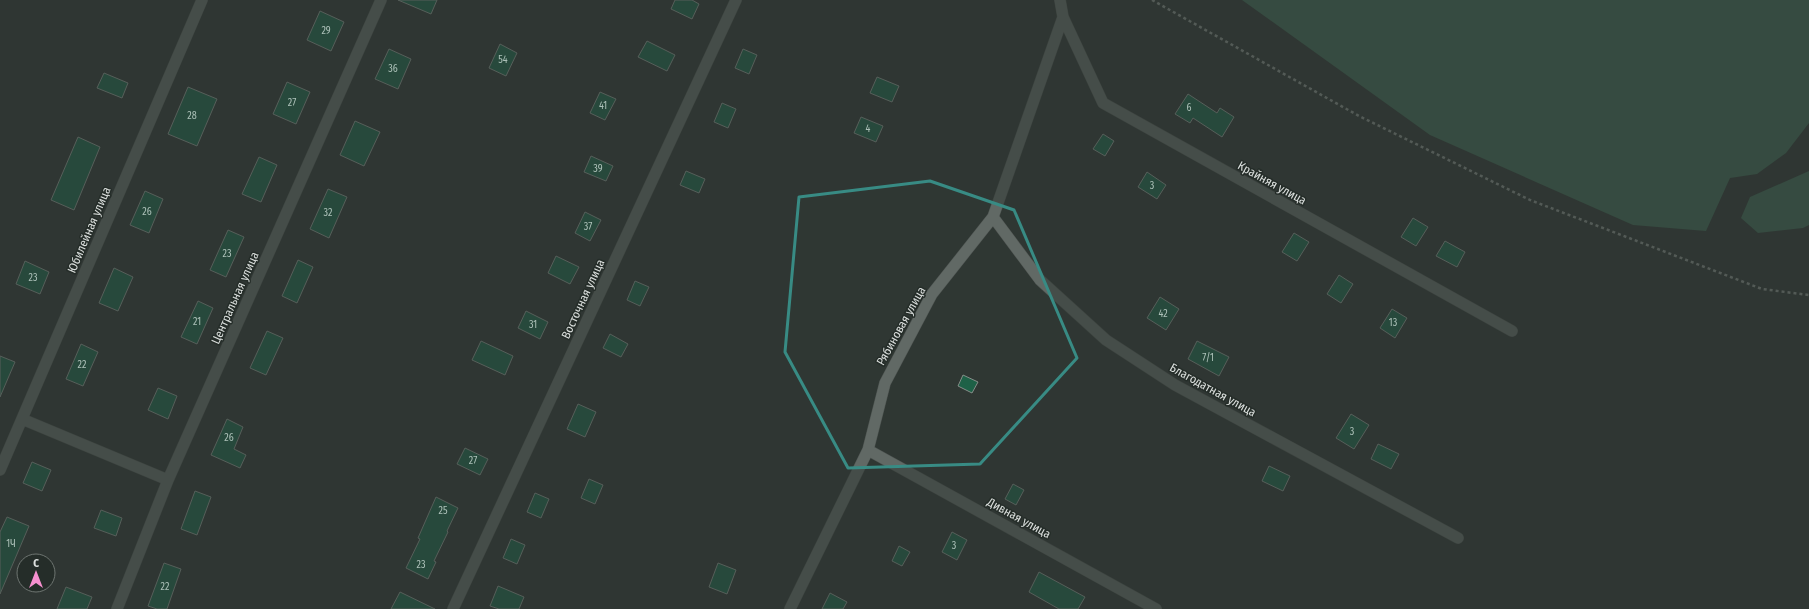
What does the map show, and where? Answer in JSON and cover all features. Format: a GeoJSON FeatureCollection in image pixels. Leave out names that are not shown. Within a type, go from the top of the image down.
{"type":"FeatureCollection","features":[{"type":"Feature","properties":{"kind":"street","name":"Юбилейная улица"},"geometry":{"type":"LineString","coordinates":[[0,470],[202,0]]}},
{"type":"Feature","properties":{"kind":"street","name":"Центральная улица"},"geometry":{"type":"LineString","coordinates":[[117,609],[168,480],[382,0]]}},
{"type":"Feature","properties":{"kind":"street","name":"Восточная улица"},"geometry":{"type":"LineString","coordinates":[[453,609],[736,0]]}},
{"type":"Feature","properties":{"kind":"street"},"geometry":{"type":"LineString","coordinates":[[1060,0],[1063,17]]}},
{"type":"Feature","properties":{"kind":"street","name":"Рябиновая улица"},"geometry":{"type":"LineString","coordinates":[[790,609],[868,450],[885,383],[932,294],[993,217],[1063,17]]}},
{"type":"Feature","properties":{"kind":"street","name":"Крайняя улица"},"geometry":{"type":"LineString","coordinates":[[1063,17],[1103,103],[1512,331]]}},
{"type":"Feature","properties":{"kind":"street","name":"Благодатная улица"},"geometry":{"type":"LineString","coordinates":[[993,217],[1040,280],[1106,340],[1175,385],[1458,538]]}},
{"type":"Feature","properties":{"kind":"street"},"geometry":{"type":"LineString","coordinates":[[22,419],[168,480]]}},
{"type":"Feature","properties":{"kind":"street","name":"Дивная улица"},"geometry":{"type":"LineString","coordinates":[[868,450],[1156,609]]}},
{"type":"Feature","properties":{"kind":"path"},"geometry":{"type":"LineString","coordinates":[[1152,0],[1359,116],[1530,200],[1762,289],[1809,296]]}},
{"type":"Feature","properties":{"kind":"highlighted area"},"geometry":{"type":"Polygon","coordinates":[[[930,181],[1014,210],[1077,358],[980,464],[848,468],[785,352],[799,197],[930,181]]]}},
{"type":"Feature","properties":{"kind":"green space"},"geometry":{"type":"Polygon","coordinates":[[[1242,0],[1809,0],[1809,123],[1786,153],[1757,174],[1730,178],[1706,231],[1633,225],[1430,135],[1242,0]]]}},
{"type":"Feature","properties":{"kind":"green space"},"geometry":{"type":"Polygon","coordinates":[[[1809,171],[1809,225],[1803,228],[1758,233],[1741,218],[1750,197],[1809,171]]]}},
{"type":"Feature","properties":{"kind":"building"},"geometry":{"type":"Polygon","coordinates":[[[398,0],[437,0],[431,14],[398,0]]]}},
{"type":"Feature","properties":{"kind":"building"},"geometry":{"type":"Polygon","coordinates":[[[675,0],[692,0],[699,4],[692,19],[671,9],[675,0]]]}},
{"type":"Feature","properties":{"kind":"building"},"geometry":{"type":"Polygon","coordinates":[[[320,11],[344,22],[331,51],[307,40],[320,11]]]}},
{"type":"Feature","properties":{"kind":"building"},"geometry":{"type":"Polygon","coordinates":[[[647,41],[675,55],[667,71],[638,57],[647,41]]]}},
{"type":"Feature","properties":{"kind":"building"},"geometry":{"type":"Polygon","coordinates":[[[500,44],[517,53],[506,76],[489,68],[500,44]]]}},
{"type":"Feature","properties":{"kind":"building"},"geometry":{"type":"Polygon","coordinates":[[[389,49],[411,59],[398,89],[375,79],[389,49]]]}},
{"type":"Feature","properties":{"kind":"building"},"geometry":{"type":"Polygon","coordinates":[[[743,49],[757,55],[749,74],[735,68],[743,49]]]}},
{"type":"Feature","properties":{"kind":"building"},"geometry":{"type":"Polygon","coordinates":[[[104,73],[128,83],[122,98],[97,88],[104,73]]]}},
{"type":"Feature","properties":{"kind":"building"},"geometry":{"type":"Polygon","coordinates":[[[877,77],[899,86],[892,102],[870,93],[877,77]]]}},
{"type":"Feature","properties":{"kind":"building"},"geometry":{"type":"Polygon","coordinates":[[[287,82],[310,92],[296,124],[273,114],[287,82]]]}},
{"type":"Feature","properties":{"kind":"building"},"geometry":{"type":"Polygon","coordinates":[[[188,87],[217,99],[197,146],[168,134],[188,87]]]}},
{"type":"Feature","properties":{"kind":"building"},"geometry":{"type":"Polygon","coordinates":[[[600,92],[616,99],[605,120],[590,113],[600,92]]]}},
{"type":"Feature","properties":{"kind":"building"},"geometry":{"type":"Polygon","coordinates":[[[1188,94],[1217,113],[1220,108],[1234,117],[1222,137],[1193,118],[1190,123],[1175,114],[1188,94]]]}},
{"type":"Feature","properties":{"kind":"building"},"geometry":{"type":"Polygon","coordinates":[[[722,103],[736,109],[728,128],[714,122],[722,103]]]}},
{"type":"Feature","properties":{"kind":"building"},"geometry":{"type":"Polygon","coordinates":[[[861,117],[883,126],[876,142],[854,133],[861,117]]]}},
{"type":"Feature","properties":{"kind":"building"},"geometry":{"type":"Polygon","coordinates":[[[355,121],[380,132],[364,166],[340,155],[355,121]]]}},
{"type":"Feature","properties":{"kind":"building"},"geometry":{"type":"Polygon","coordinates":[[[1103,134],[1114,141],[1105,156],[1093,149],[1103,134]]]}},
{"type":"Feature","properties":{"kind":"building"},"geometry":{"type":"Polygon","coordinates":[[[78,137],[100,147],[74,210],[51,200],[78,137]]]}},
{"type":"Feature","properties":{"kind":"building"},"geometry":{"type":"Polygon","coordinates":[[[591,156],[613,166],[606,181],[584,172],[591,156]]]}},
{"type":"Feature","properties":{"kind":"building"},"geometry":{"type":"Polygon","coordinates":[[[259,157],[277,165],[261,202],[242,194],[259,157]]]}},
{"type":"Feature","properties":{"kind":"building"},"geometry":{"type":"Polygon","coordinates":[[[686,171],[705,179],[699,193],[680,185],[686,171]]]}},
{"type":"Feature","properties":{"kind":"building"},"geometry":{"type":"Polygon","coordinates":[[[1147,172],[1166,185],[1157,199],[1138,187],[1147,172]]]}},
{"type":"Feature","properties":{"kind":"building"},"geometry":{"type":"Polygon","coordinates":[[[328,189],[347,197],[329,238],[310,229],[328,189]]]}},
{"type":"Feature","properties":{"kind":"building"},"geometry":{"type":"Polygon","coordinates":[[[145,191],[163,199],[149,233],[130,225],[145,191]]]}},
{"type":"Feature","properties":{"kind":"building"},"geometry":{"type":"Polygon","coordinates":[[[585,212],[601,220],[590,241],[575,233],[585,212]]]}},
{"type":"Feature","properties":{"kind":"building"},"geometry":{"type":"Polygon","coordinates":[[[1413,218],[1428,227],[1416,246],[1401,237],[1413,218]]]}},
{"type":"Feature","properties":{"kind":"building"},"geometry":{"type":"Polygon","coordinates":[[[228,230],[244,237],[226,277],[210,270],[228,230]]]}},
{"type":"Feature","properties":{"kind":"building"},"geometry":{"type":"Polygon","coordinates":[[[1294,233],[1309,242],[1297,261],[1282,252],[1294,233]]]}},
{"type":"Feature","properties":{"kind":"building"},"geometry":{"type":"Polygon","coordinates":[[[1445,241],[1465,252],[1457,267],[1436,256],[1445,241]]]}},
{"type":"Feature","properties":{"kind":"building"},"geometry":{"type":"Polygon","coordinates":[[[556,256],[579,267],[570,284],[548,273],[556,256]]]}},
{"type":"Feature","properties":{"kind":"building"},"geometry":{"type":"Polygon","coordinates":[[[298,260],[313,267],[297,303],[282,296],[298,260]]]}},
{"type":"Feature","properties":{"kind":"building"},"geometry":{"type":"Polygon","coordinates":[[[25,261],[49,272],[40,294],[16,284],[25,261]]]}},
{"type":"Feature","properties":{"kind":"building"},"geometry":{"type":"Polygon","coordinates":[[[114,268],[133,277],[118,311],[99,303],[114,268]]]}},
{"type":"Feature","properties":{"kind":"building"},"geometry":{"type":"Polygon","coordinates":[[[1339,275],[1353,284],[1341,303],[1327,294],[1339,275]]]}},
{"type":"Feature","properties":{"kind":"building"},"geometry":{"type":"Polygon","coordinates":[[[635,281],[649,287],[640,306],[627,300],[635,281]]]}},
{"type":"Feature","properties":{"kind":"building"},"geometry":{"type":"Polygon","coordinates":[[[1160,297],[1179,309],[1166,330],[1147,318],[1160,297]]]}},
{"type":"Feature","properties":{"kind":"building"},"geometry":{"type":"Polygon","coordinates":[[[198,301],[213,308],[197,344],[181,337],[198,301]]]}},
{"type":"Feature","properties":{"kind":"building"},"geometry":{"type":"Polygon","coordinates":[[[1392,309],[1407,318],[1395,338],[1380,328],[1392,309]]]}},
{"type":"Feature","properties":{"kind":"building"},"geometry":{"type":"Polygon","coordinates":[[[526,311],[548,322],[540,339],[518,328],[526,311]]]}},
{"type":"Feature","properties":{"kind":"building"},"geometry":{"type":"Polygon","coordinates":[[[267,331],[283,338],[266,375],[250,368],[267,331]]]}},
{"type":"Feature","properties":{"kind":"building"},"geometry":{"type":"Polygon","coordinates":[[[610,334],[628,344],[621,357],[603,348],[610,334]]]}},
{"type":"Feature","properties":{"kind":"building"},"geometry":{"type":"Polygon","coordinates":[[[481,341],[513,356],[505,375],[472,360],[481,341]]]}},
{"type":"Feature","properties":{"kind":"building"},"geometry":{"type":"Polygon","coordinates":[[[1197,341],[1229,357],[1219,376],[1188,359],[1197,341]]]}},
{"type":"Feature","properties":{"kind":"building"},"geometry":{"type":"Polygon","coordinates":[[[81,344],[98,352],[83,386],[66,379],[81,344]]]}},
{"type":"Feature","properties":{"kind":"building"},"geometry":{"type":"Polygon","coordinates":[[[0,356],[15,362],[0,397],[0,356]]]}},
{"type":"Feature","properties":{"kind":"building"},"geometry":{"type":"Polygon","coordinates":[[[963,375],[978,382],[972,393],[958,386],[963,375]]]}},
{"type":"Feature","properties":{"kind":"building"},"geometry":{"type":"Polygon","coordinates":[[[158,388],[177,396],[168,419],[148,410],[158,388]]]}},
{"type":"Feature","properties":{"kind":"building"},"geometry":{"type":"Polygon","coordinates":[[[578,404],[596,412],[585,437],[567,429],[578,404]]]}},
{"type":"Feature","properties":{"kind":"building"},"geometry":{"type":"Polygon","coordinates":[[[1351,414],[1369,425],[1354,449],[1336,438],[1351,414]]]}},
{"type":"Feature","properties":{"kind":"building"},"geometry":{"type":"Polygon","coordinates":[[[227,419],[243,427],[234,449],[246,455],[240,468],[211,455],[227,419]]]}},
{"type":"Feature","properties":{"kind":"building"},"geometry":{"type":"Polygon","coordinates":[[[1378,444],[1399,454],[1391,469],[1371,459],[1378,444]]]}},
{"type":"Feature","properties":{"kind":"building"},"geometry":{"type":"Polygon","coordinates":[[[465,448],[488,459],[480,475],[457,464],[465,448]]]}},
{"type":"Feature","properties":{"kind":"building"},"geometry":{"type":"Polygon","coordinates":[[[32,462],[51,470],[42,491],[23,483],[32,462]]]}},
{"type":"Feature","properties":{"kind":"building"},"geometry":{"type":"Polygon","coordinates":[[[1269,466],[1290,476],[1283,491],[1262,481],[1269,466]]]}},
{"type":"Feature","properties":{"kind":"building"},"geometry":{"type":"Polygon","coordinates":[[[589,479],[603,485],[595,504],[581,498],[589,479]]]}},
{"type":"Feature","properties":{"kind":"building"},"geometry":{"type":"Polygon","coordinates":[[[1013,484],[1024,490],[1016,505],[1005,499],[1013,484]]]}},
{"type":"Feature","properties":{"kind":"building"},"geometry":{"type":"Polygon","coordinates":[[[195,491],[211,497],[197,535],[181,529],[195,491]]]}},
{"type":"Feature","properties":{"kind":"building"},"geometry":{"type":"Polygon","coordinates":[[[535,493],[549,499],[541,518],[527,512],[535,493]]]}},
{"type":"Feature","properties":{"kind":"building"},"geometry":{"type":"Polygon","coordinates":[[[436,497],[458,508],[434,561],[436,562],[428,579],[406,568],[420,539],[418,538],[436,497]]]}},
{"type":"Feature","properties":{"kind":"building"},"geometry":{"type":"Polygon","coordinates":[[[101,510],[122,518],[116,536],[94,528],[101,510]]]}},
{"type":"Feature","properties":{"kind":"building"},"geometry":{"type":"Polygon","coordinates":[[[7,517],[29,526],[17,553],[16,553],[16,556],[0,594],[0,532],[7,517]]]}},
{"type":"Feature","properties":{"kind":"building"},"geometry":{"type":"Polygon","coordinates":[[[952,532],[967,540],[957,560],[942,552],[952,532]]]}},
{"type":"Feature","properties":{"kind":"building"},"geometry":{"type":"Polygon","coordinates":[[[511,539],[525,545],[517,564],[503,558],[511,539]]]}},
{"type":"Feature","properties":{"kind":"building"},"geometry":{"type":"Polygon","coordinates":[[[899,546],[910,552],[902,566],[892,561],[899,546]]]}},
{"type":"Feature","properties":{"kind":"building"},"geometry":{"type":"Polygon","coordinates":[[[164,563],[181,569],[167,609],[157,609],[148,606],[164,563]]]}},
{"type":"Feature","properties":{"kind":"building"},"geometry":{"type":"Polygon","coordinates":[[[718,563],[736,570],[727,594],[709,587],[718,563]]]}},
{"type":"Feature","properties":{"kind":"building"},"geometry":{"type":"Polygon","coordinates":[[[1039,572],[1085,597],[1078,609],[1059,609],[1029,592],[1039,572]]]}},
{"type":"Feature","properties":{"kind":"building"},"geometry":{"type":"Polygon","coordinates":[[[498,586],[524,597],[519,609],[499,609],[490,606],[498,586]]]}},
{"type":"Feature","properties":{"kind":"building"},"geometry":{"type":"Polygon","coordinates":[[[66,587],[92,597],[87,609],[57,609],[66,587]]]}},
{"type":"Feature","properties":{"kind":"building"},"geometry":{"type":"Polygon","coordinates":[[[400,592],[435,609],[391,609],[400,592]]]}},
{"type":"Feature","properties":{"kind":"building"},"geometry":{"type":"Polygon","coordinates":[[[830,593],[847,602],[843,609],[822,609],[830,593]]]}}]}
